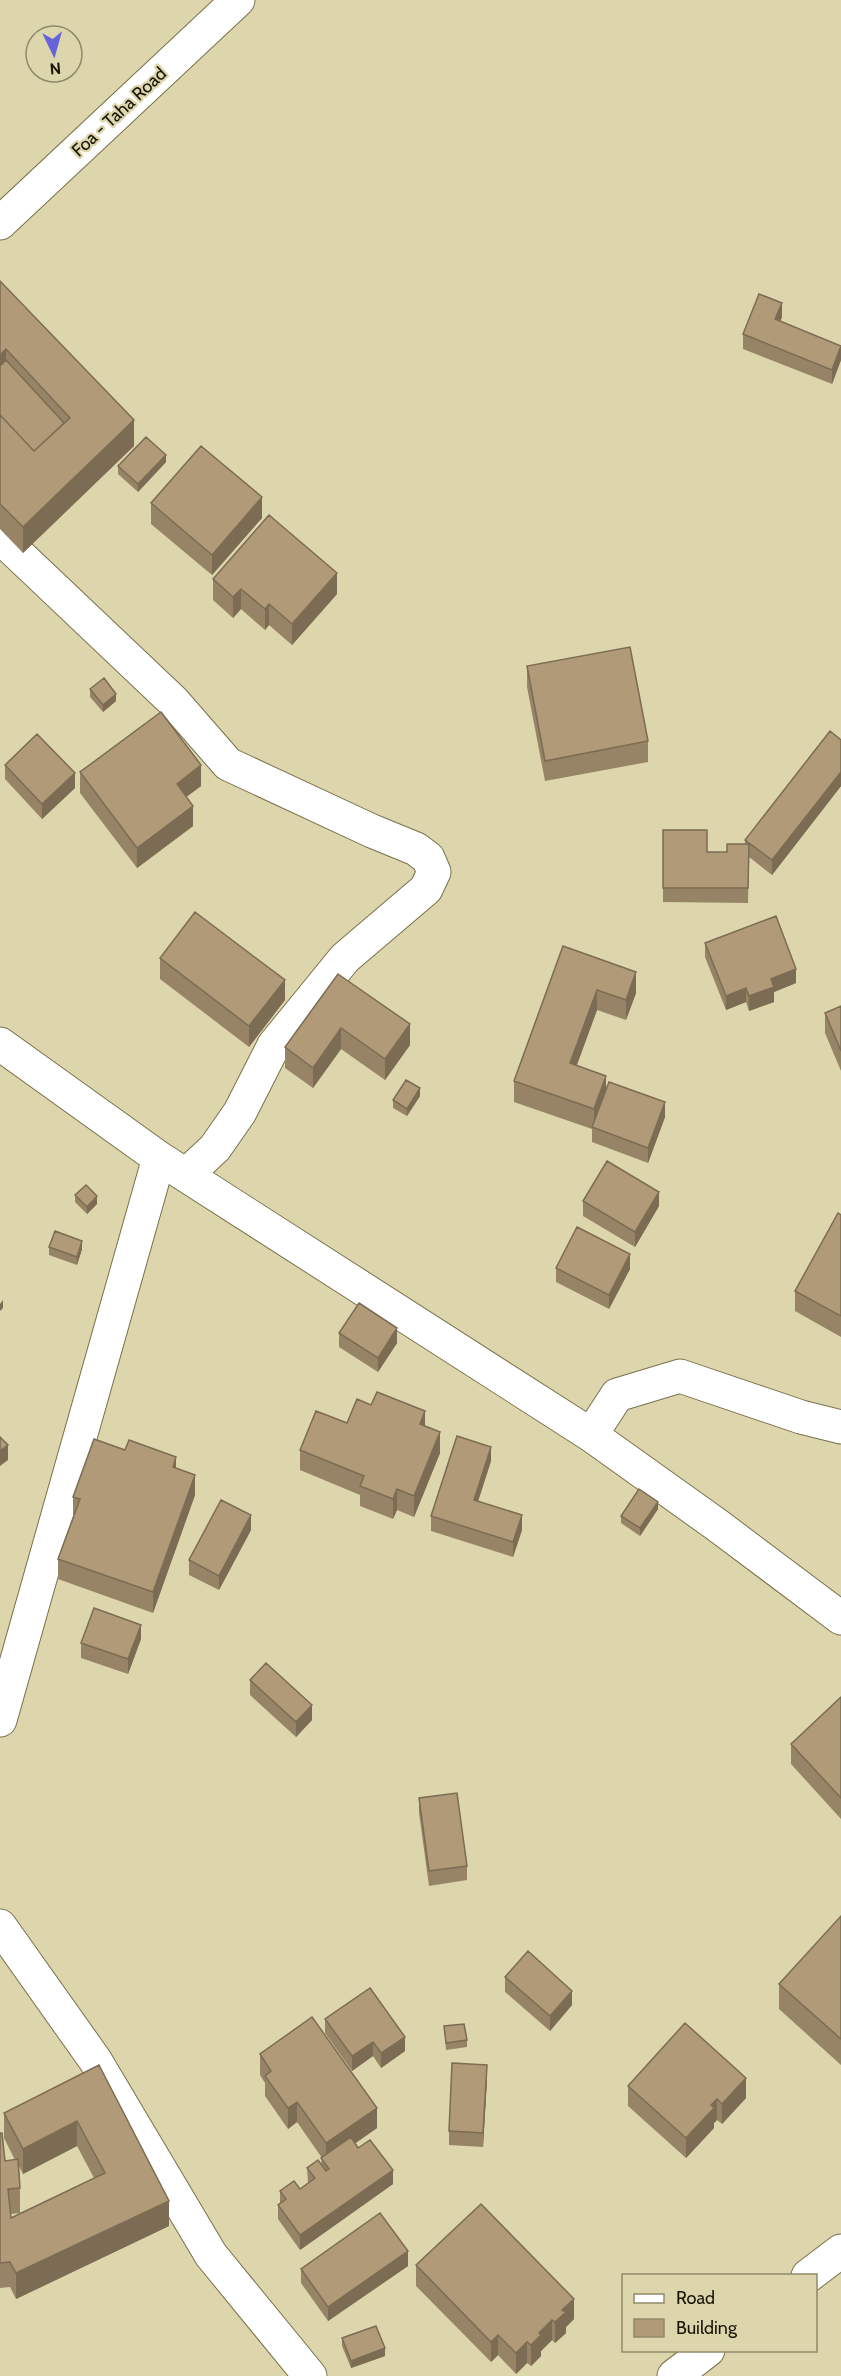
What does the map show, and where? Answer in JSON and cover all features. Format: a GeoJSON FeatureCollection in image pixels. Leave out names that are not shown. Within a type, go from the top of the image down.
{"type":"FeatureCollection","features":[{"type":"Feature","properties":{"kind":"street","name":"Foa - Taha Road"},"geometry":{"type":"LineString","coordinates":[[0,223],[238,0]]}},
{"type":"Feature","properties":{"kind":"street"},"geometry":{"type":"LineString","coordinates":[[0,537],[174,702],[228,764],[416,849],[428,858],[434,872],[426,889],[345,958],[274,1045],[240,1112],[215,1148],[186,1175]]}},
{"type":"Feature","properties":{"kind":"street"},"geometry":{"type":"LineString","coordinates":[[0,1044],[159,1158],[591,1435],[717,1525],[841,1618]]}},
{"type":"Feature","properties":{"kind":"street"},"geometry":{"type":"LineString","coordinates":[[0,1720],[159,1158]]}},
{"type":"Feature","properties":{"kind":"street"},"geometry":{"type":"LineString","coordinates":[[591,1435],[616,1395],[680,1376],[801,1417],[841,1427]]}},
{"type":"Feature","properties":{"kind":"street"},"geometry":{"type":"LineString","coordinates":[[0,1926],[95,2060],[210,2255],[310,2376]]}},
{"type":"Feature","properties":{"kind":"street"},"geometry":{"type":"LineString","coordinates":[[811,2274],[841,2250]]}},
{"type":"Feature","properties":{"kind":"street"},"geometry":{"type":"LineString","coordinates":[[674,2376],[705,2352]]}},
{"type":"Feature","properties":{"kind":"building"},"geometry":{"type":"Polygon","coordinates":[[[0,281],[134,420],[23,527],[0,504],[0,415],[34,451],[70,418],[6,349],[0,355],[0,281]]]}},
{"type":"Feature","properties":{"kind":"building"},"geometry":{"type":"Polygon","coordinates":[[[759,294],[782,303],[775,319],[841,346],[832,370],[743,334],[759,294]]]}},
{"type":"Feature","properties":{"kind":"building"},"geometry":{"type":"Polygon","coordinates":[[[6,360],[64,423],[34,451],[0,415],[0,366],[6,360]]]}},
{"type":"Feature","properties":{"kind":"building"},"geometry":{"type":"Polygon","coordinates":[[[146,437],[166,455],[138,484],[118,466],[146,437]]]}},
{"type":"Feature","properties":{"kind":"building"},"geometry":{"type":"Polygon","coordinates":[[[201,446],[262,497],[212,555],[151,503],[201,446]]]}},
{"type":"Feature","properties":{"kind":"building"},"geometry":{"type":"Polygon","coordinates":[[[269,515],[337,573],[292,624],[269,604],[265,609],[241,589],[233,597],[213,579],[269,515]]]}},
{"type":"Feature","properties":{"kind":"building"},"geometry":{"type":"Polygon","coordinates":[[[630,647],[648,741],[545,761],[527,666],[630,647]]]}},
{"type":"Feature","properties":{"kind":"building"},"geometry":{"type":"Polygon","coordinates":[[[104,678],[116,694],[103,705],[90,689],[104,678]]]}},
{"type":"Feature","properties":{"kind":"building"},"geometry":{"type":"Polygon","coordinates":[[[161,712],[201,765],[177,784],[193,806],[137,848],[80,772],[161,712]]]}},
{"type":"Feature","properties":{"kind":"building"},"geometry":{"type":"Polygon","coordinates":[[[830,731],[841,740],[841,772],[772,860],[745,840],[830,731]]]}},
{"type":"Feature","properties":{"kind":"building"},"geometry":{"type":"Polygon","coordinates":[[[37,734],[75,773],[42,804],[5,765],[37,734]]]}},
{"type":"Feature","properties":{"kind":"building"},"geometry":{"type":"Polygon","coordinates":[[[663,830],[707,830],[707,852],[727,852],[727,844],[749,844],[748,888],[663,888],[663,830]]]}},
{"type":"Feature","properties":{"kind":"building"},"geometry":{"type":"Polygon","coordinates":[[[195,912],[285,980],[249,1026],[160,958],[195,912]]]}},
{"type":"Feature","properties":{"kind":"building"},"geometry":{"type":"Polygon","coordinates":[[[776,916],[796,969],[771,979],[774,987],[749,996],[746,988],[726,996],[705,943],[776,916]]]}},
{"type":"Feature","properties":{"kind":"building"},"geometry":{"type":"Polygon","coordinates":[[[563,946],[636,972],[626,1000],[597,990],[570,1063],[606,1076],[594,1109],[514,1081],[563,946]]]}},
{"type":"Feature","properties":{"kind":"building"},"geometry":{"type":"Polygon","coordinates":[[[338,974],[410,1024],[385,1059],[341,1028],[313,1068],[285,1047],[338,974]]]}},
{"type":"Feature","properties":{"kind":"building"},"geometry":{"type":"Polygon","coordinates":[[[841,1006],[841,1051],[825,1013],[841,1006]]]}},
{"type":"Feature","properties":{"kind":"building"},"geometry":{"type":"Polygon","coordinates":[[[406,1080],[420,1088],[407,1109],[393,1100],[406,1080]]]}},
{"type":"Feature","properties":{"kind":"building"},"geometry":{"type":"Polygon","coordinates":[[[609,1082],[665,1102],[648,1148],[592,1127],[609,1082]]]}},
{"type":"Feature","properties":{"kind":"building"},"geometry":{"type":"Polygon","coordinates":[[[607,1161],[659,1192],[635,1232],[583,1201],[607,1161]]]}},
{"type":"Feature","properties":{"kind":"building"},"geometry":{"type":"Polygon","coordinates":[[[86,1185],[97,1196],[87,1207],[75,1195],[86,1185]]]}},
{"type":"Feature","properties":{"kind":"building"},"geometry":{"type":"Polygon","coordinates":[[[838,1213],[841,1215],[841,1316],[795,1291],[838,1213]]]}},
{"type":"Feature","properties":{"kind":"building"},"geometry":{"type":"Polygon","coordinates":[[[577,1227],[630,1254],[609,1295],[556,1268],[577,1227]]]}},
{"type":"Feature","properties":{"kind":"building"},"geometry":{"type":"Polygon","coordinates":[[[55,1231],[82,1241],[77,1257],[49,1247],[55,1231]]]}},
{"type":"Feature","properties":{"kind":"building"},"geometry":{"type":"Polygon","coordinates":[[[359,1303],[397,1328],[378,1358],[339,1333],[359,1303]]]}},
{"type":"Feature","properties":{"kind":"building"},"geometry":{"type":"Polygon","coordinates":[[[377,1392],[425,1411],[420,1424],[440,1432],[414,1496],[397,1489],[393,1499],[360,1486],[364,1476],[300,1450],[316,1411],[347,1423],[357,1399],[371,1405],[377,1392]]]}},
{"type":"Feature","properties":{"kind":"building"},"geometry":{"type":"Polygon","coordinates":[[[457,1436],[491,1447],[474,1500],[522,1515],[513,1542],[431,1516],[457,1436]]]}},
{"type":"Feature","properties":{"kind":"building"},"geometry":{"type":"Polygon","coordinates":[[[0,1437],[8,1445],[0,1451],[0,1437]]]}},
{"type":"Feature","properties":{"kind":"building"},"geometry":{"type":"Polygon","coordinates":[[[94,1439],[125,1450],[129,1440],[176,1457],[173,1467],[195,1475],[153,1592],[58,1559],[80,1499],[73,1497],[94,1439]]]}},
{"type":"Feature","properties":{"kind":"building"},"geometry":{"type":"Polygon","coordinates":[[[639,1489],[658,1502],[640,1528],[621,1516],[639,1489]]]}},
{"type":"Feature","properties":{"kind":"building"},"geometry":{"type":"Polygon","coordinates":[[[221,1500],[251,1515],[219,1576],[189,1560],[221,1500]]]}},
{"type":"Feature","properties":{"kind":"building"},"geometry":{"type":"Polygon","coordinates":[[[94,1608],[141,1625],[128,1659],[81,1643],[94,1608]]]}},
{"type":"Feature","properties":{"kind":"building"},"geometry":{"type":"Polygon","coordinates":[[[266,1663],[312,1705],[296,1722],[250,1680],[266,1663]]]}},
{"type":"Feature","properties":{"kind":"building"},"geometry":{"type":"Polygon","coordinates":[[[841,1697],[841,1798],[791,1744],[841,1697]]]}},
{"type":"Feature","properties":{"kind":"building"},"geometry":{"type":"Polygon","coordinates":[[[457,1793],[467,1866],[429,1871],[419,1798],[457,1793]]]}},
{"type":"Feature","properties":{"kind":"building"},"geometry":{"type":"Polygon","coordinates":[[[841,1916],[841,2039],[779,1984],[841,1916]]]}},
{"type":"Feature","properties":{"kind":"building"},"geometry":{"type":"Polygon","coordinates":[[[528,1951],[572,1991],[550,2016],[505,1977],[528,1951]]]}},
{"type":"Feature","properties":{"kind":"building"},"geometry":{"type":"Polygon","coordinates":[[[370,1988],[405,2037],[381,2053],[373,2042],[352,2056],[325,2019],[370,1988]]]}},
{"type":"Feature","properties":{"kind":"building"},"geometry":{"type":"Polygon","coordinates":[[[312,2017],[377,2108],[326,2143],[297,2102],[288,2108],[265,2076],[271,2071],[260,2054],[312,2017]]]}},
{"type":"Feature","properties":{"kind":"building"},"geometry":{"type":"Polygon","coordinates":[[[685,2023],[746,2078],[722,2104],[717,2099],[711,2105],[714,2108],[686,2138],[628,2086],[685,2023]]]}},
{"type":"Feature","properties":{"kind":"building"},"geometry":{"type":"Polygon","coordinates":[[[464,2024],[467,2040],[446,2043],[444,2026],[464,2024]]]}},
{"type":"Feature","properties":{"kind":"building"},"geometry":{"type":"Polygon","coordinates":[[[452,2063],[487,2065],[483,2133],[449,2131],[452,2063]]]}},
{"type":"Feature","properties":{"kind":"building"},"geometry":{"type":"Polygon","coordinates":[[[99,2065],[169,2201],[16,2273],[10,2262],[0,2263],[0,2133],[2,2133],[5,2161],[18,2159],[20,2188],[8,2189],[11,2218],[105,2173],[77,2121],[23,2149],[4,2113],[99,2065]]]}},
{"type":"Feature","properties":{"kind":"building"},"geometry":{"type":"Polygon","coordinates":[[[351,2137],[358,2148],[370,2140],[393,2170],[300,2235],[278,2205],[286,2199],[280,2191],[294,2181],[300,2189],[315,2178],[307,2168],[318,2160],[326,2171],[329,2169],[321,2158],[351,2137]]]}},
{"type":"Feature","properties":{"kind":"building"},"geometry":{"type":"Polygon","coordinates":[[[481,2204],[574,2299],[562,2310],[566,2312],[555,2322],[552,2320],[531,2345],[527,2342],[516,2353],[498,2335],[491,2342],[416,2265],[481,2204]]]}},
{"type":"Feature","properties":{"kind":"building"},"geometry":{"type":"Polygon","coordinates":[[[380,2213],[408,2251],[328,2307],[301,2269],[380,2213]]]}},
{"type":"Feature","properties":{"kind":"building"},"geometry":{"type":"Polygon","coordinates":[[[376,2326],[385,2348],[351,2361],[342,2338],[376,2326]]]}}]}
